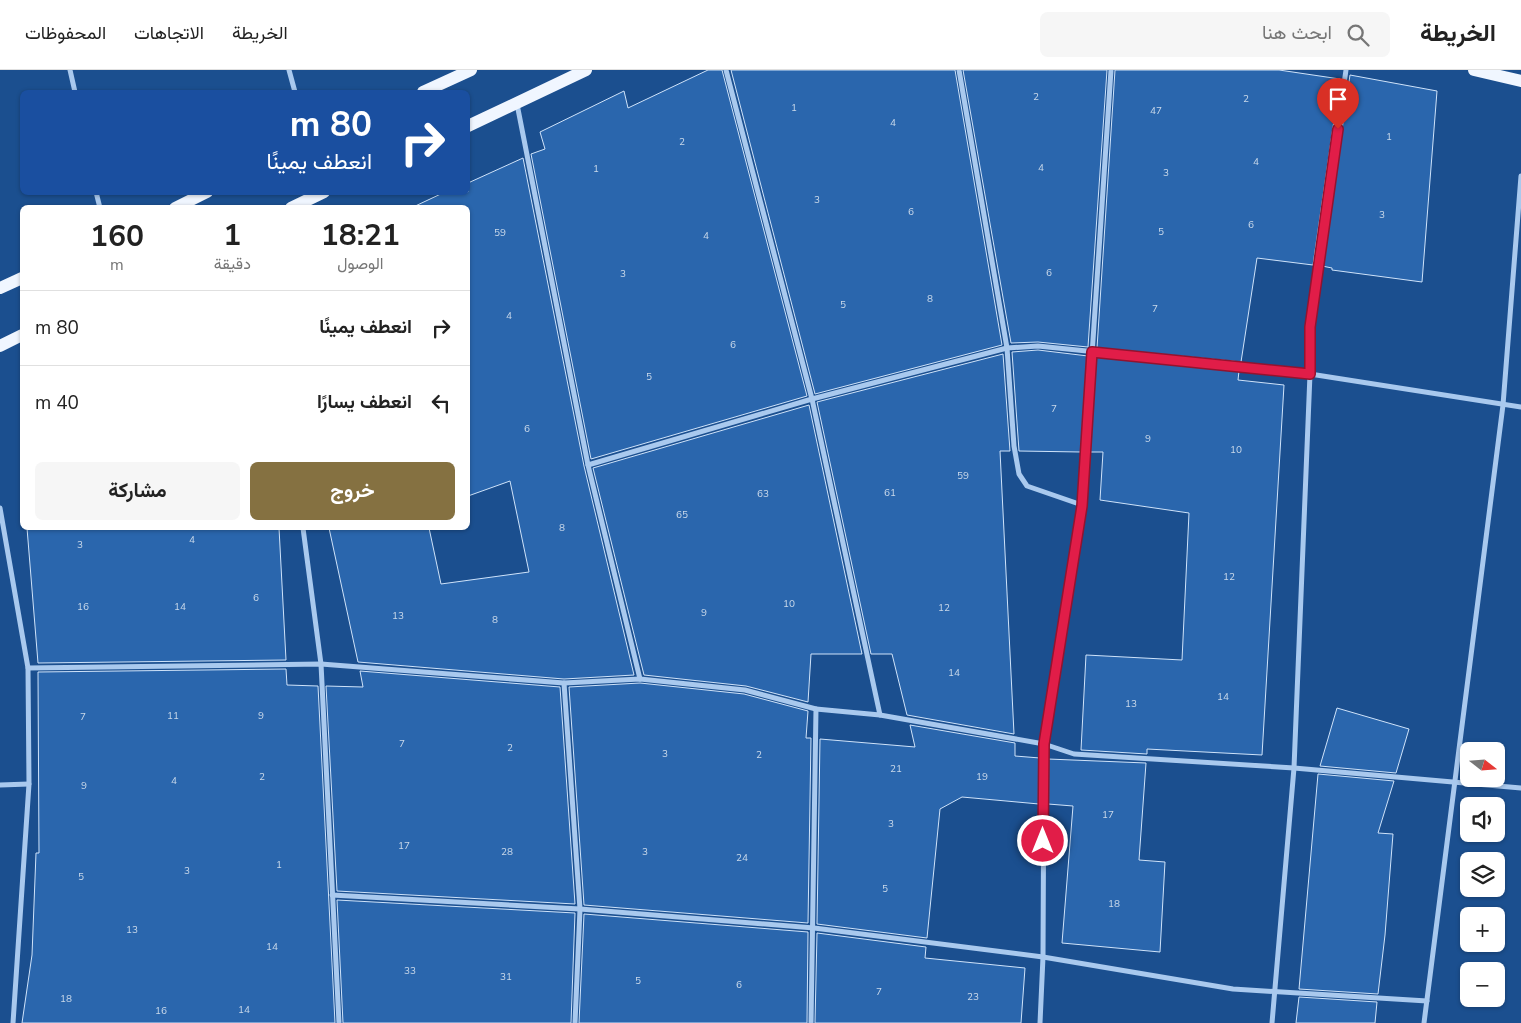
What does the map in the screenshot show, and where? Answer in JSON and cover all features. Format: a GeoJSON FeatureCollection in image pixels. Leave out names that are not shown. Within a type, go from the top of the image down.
{"type":"FeatureCollection","features":[{"type":"Feature","properties":{"kind":"main road"},"geometry":{"type":"LineString","coordinates":[[426,90],[471,70]]}},
{"type":"Feature","properties":{"kind":"main road"},"geometry":{"type":"LineString","coordinates":[[470,125],[586,70]]}},
{"type":"Feature","properties":{"kind":"main road"},"geometry":{"type":"LineString","coordinates":[[1474,70],[1521,82]]}},
{"type":"Feature","properties":{"kind":"main road"},"geometry":{"type":"LineString","coordinates":[[181,205],[201,195]]}},
{"type":"Feature","properties":{"kind":"main road"},"geometry":{"type":"LineString","coordinates":[[297,205],[318,195]]}},
{"type":"Feature","properties":{"kind":"main road"},"geometry":{"type":"LineString","coordinates":[[0,288],[20,279]]}},
{"type":"Feature","properties":{"kind":"main road"},"geometry":{"type":"LineString","coordinates":[[0,346],[20,336]]}},
{"type":"Feature","properties":{"kind":"street"},"geometry":{"type":"LineString","coordinates":[[70,70],[75,90]]}},
{"type":"Feature","properties":{"kind":"street"},"geometry":{"type":"LineString","coordinates":[[289,70],[294,90]]}},
{"type":"Feature","properties":{"kind":"street"},"geometry":{"type":"LineString","coordinates":[[726,70],[812,399],[880,714]]}},
{"type":"Feature","properties":{"kind":"street"},"geometry":{"type":"LineString","coordinates":[[959,70],[1007,348],[1014,446],[1019,474],[1027,486],[1082,506]]}},
{"type":"Feature","properties":{"kind":"street"},"geometry":{"type":"LineString","coordinates":[[1040,1023],[1043,957],[1044,744],[1082,506],[1111,70]]}},
{"type":"Feature","properties":{"kind":"street"},"geometry":{"type":"LineString","coordinates":[[1272,1023],[1294,768],[1310,374],[1310,327],[1346,70]]}},
{"type":"Feature","properties":{"kind":"street"},"geometry":{"type":"LineString","coordinates":[[517,103],[588,465],[640,679]]}},
{"type":"Feature","properties":{"kind":"street"},"geometry":{"type":"LineString","coordinates":[[1424,1023],[1503,405],[1521,176]]}},
{"type":"Feature","properties":{"kind":"street"},"geometry":{"type":"LineString","coordinates":[[588,465],[812,399],[1007,348],[1038,346],[1310,374],[1521,407]]}},
{"type":"Feature","properties":{"kind":"street"},"geometry":{"type":"LineString","coordinates":[[0,508],[28,668],[29,784],[13,1023]]}},
{"type":"Feature","properties":{"kind":"street"},"geometry":{"type":"LineString","coordinates":[[304,530],[321,664],[339,1023]]}},
{"type":"Feature","properties":{"kind":"street"},"geometry":{"type":"LineString","coordinates":[[28,668],[321,664],[564,682],[640,679],[745,690],[816,708],[880,714],[1044,744],[1074,754],[1294,768],[1454,784],[1521,788]]}},
{"type":"Feature","properties":{"kind":"street"},"geometry":{"type":"LineString","coordinates":[[564,682],[580,909],[575,1023]]}},
{"type":"Feature","properties":{"kind":"street"},"geometry":{"type":"LineString","coordinates":[[811,1023],[816,708]]}},
{"type":"Feature","properties":{"kind":"street"},"geometry":{"type":"LineString","coordinates":[[0,785],[29,784]]}},
{"type":"Feature","properties":{"kind":"street"},"geometry":{"type":"LineString","coordinates":[[332,895],[580,909],[814,928],[1043,957],[1233,989],[1427,1001]]}},
{"type":"Feature","properties":{"kind":"building"},"geometry":{"type":"Polygon","coordinates":[[[708,70],[722,70],[807,396],[591,459],[531,154],[545,149],[540,132],[624,91],[628,108],[708,70]]]}},
{"type":"Feature","properties":{"kind":"building"},"geometry":{"type":"Polygon","coordinates":[[[731,70],[955,70],[1002,345],[815,394],[731,70]]]}},
{"type":"Feature","properties":{"kind":"building"},"geometry":{"type":"Polygon","coordinates":[[[963,70],[1107,70],[1088,347],[1038,342],[1011,343],[963,70]]]}},
{"type":"Feature","properties":{"kind":"building"},"geometry":{"type":"Polygon","coordinates":[[[1115,70],[1279,70],[1340,79],[1313,265],[1257,258],[1241,362],[1097,348],[1115,70]]]}},
{"type":"Feature","properties":{"kind":"building"},"geometry":{"type":"Polygon","coordinates":[[[1350,75],[1437,91],[1422,282],[1332,270],[1332,268],[1322,266],[1350,75]]]}},
{"type":"Feature","properties":{"kind":"building"},"geometry":{"type":"Polygon","coordinates":[[[523,158],[584,466],[634,675],[564,679],[358,662],[329,530],[429,530],[441,584],[529,572],[510,481],[470,495],[470,205],[417,205],[439,195],[470,195],[470,182],[523,158]]]}},
{"type":"Feature","properties":{"kind":"building"},"geometry":{"type":"Polygon","coordinates":[[[1038,350],[1088,356],[1081,452],[1019,451],[1012,352],[1038,350]]]}},
{"type":"Feature","properties":{"kind":"building"},"geometry":{"type":"Polygon","coordinates":[[[1003,354],[1010,451],[1000,451],[1014,734],[907,715],[892,654],[871,654],[817,402],[1003,354]]]}},
{"type":"Feature","properties":{"kind":"building"},"geometry":{"type":"Polygon","coordinates":[[[1096,356],[1239,371],[1238,380],[1284,385],[1262,755],[1147,749],[1147,754],[1081,750],[1086,655],[1182,660],[1189,513],[1100,500],[1103,452],[1090,452],[1096,356]]]}},
{"type":"Feature","properties":{"kind":"building"},"geometry":{"type":"Polygon","coordinates":[[[809,405],[862,654],[811,654],[808,702],[746,686],[644,675],[593,468],[809,405]]]}},
{"type":"Feature","properties":{"kind":"building"},"geometry":{"type":"Polygon","coordinates":[[[27,530],[279,530],[286,660],[38,663],[27,530]]]}},
{"type":"Feature","properties":{"kind":"building"},"geometry":{"type":"Polygon","coordinates":[[[286,669],[287,685],[318,686],[335,1023],[22,1023],[32,955],[36,853],[39,853],[38,672],[286,669]]]}},
{"type":"Feature","properties":{"kind":"building"},"geometry":{"type":"Polygon","coordinates":[[[360,671],[560,687],[575,904],[337,891],[326,686],[363,687],[360,671]]]}},
{"type":"Feature","properties":{"kind":"building"},"geometry":{"type":"Polygon","coordinates":[[[640,683],[744,694],[808,711],[806,738],[811,738],[808,923],[584,905],[569,687],[640,683]]]}},
{"type":"Feature","properties":{"kind":"building"},"geometry":{"type":"Polygon","coordinates":[[[1337,708],[1409,729],[1396,773],[1320,766],[1337,708]]]}},
{"type":"Feature","properties":{"kind":"building"},"geometry":{"type":"Polygon","coordinates":[[[910,725],[1015,743],[1015,756],[1040,758],[1039,804],[962,797],[940,809],[927,938],[817,924],[820,739],[915,747],[910,725]]]}},
{"type":"Feature","properties":{"kind":"building"},"geometry":{"type":"Polygon","coordinates":[[[1048,759],[1146,763],[1139,860],[1165,862],[1160,952],[1062,943],[1073,806],[1048,804],[1048,759]]]}},
{"type":"Feature","properties":{"kind":"building"},"geometry":{"type":"Polygon","coordinates":[[[1318,774],[1394,781],[1378,833],[1393,834],[1378,994],[1299,989],[1318,774]]]}},
{"type":"Feature","properties":{"kind":"building"},"geometry":{"type":"Polygon","coordinates":[[[337,900],[575,913],[571,1023],[343,1023],[337,900]]]}},
{"type":"Feature","properties":{"kind":"building"},"geometry":{"type":"Polygon","coordinates":[[[584,914],[808,932],[807,1023],[579,1023],[584,914]]]}},
{"type":"Feature","properties":{"kind":"building"},"geometry":{"type":"Polygon","coordinates":[[[817,933],[926,947],[925,958],[1025,968],[1021,1023],[815,1023],[817,933]]]}},
{"type":"Feature","properties":{"kind":"building"},"geometry":{"type":"Polygon","coordinates":[[[1299,997],[1377,1002],[1375,1023],[1296,1023],[1299,997]]]}},
{"type":"Feature","properties":{"kind":"route"},"geometry":{"type":"LineString","coordinates":[[1043,841],[1044,744],[1082,506],[1092,352],[1310,374],[1310,327],[1338,129]]}}]}
